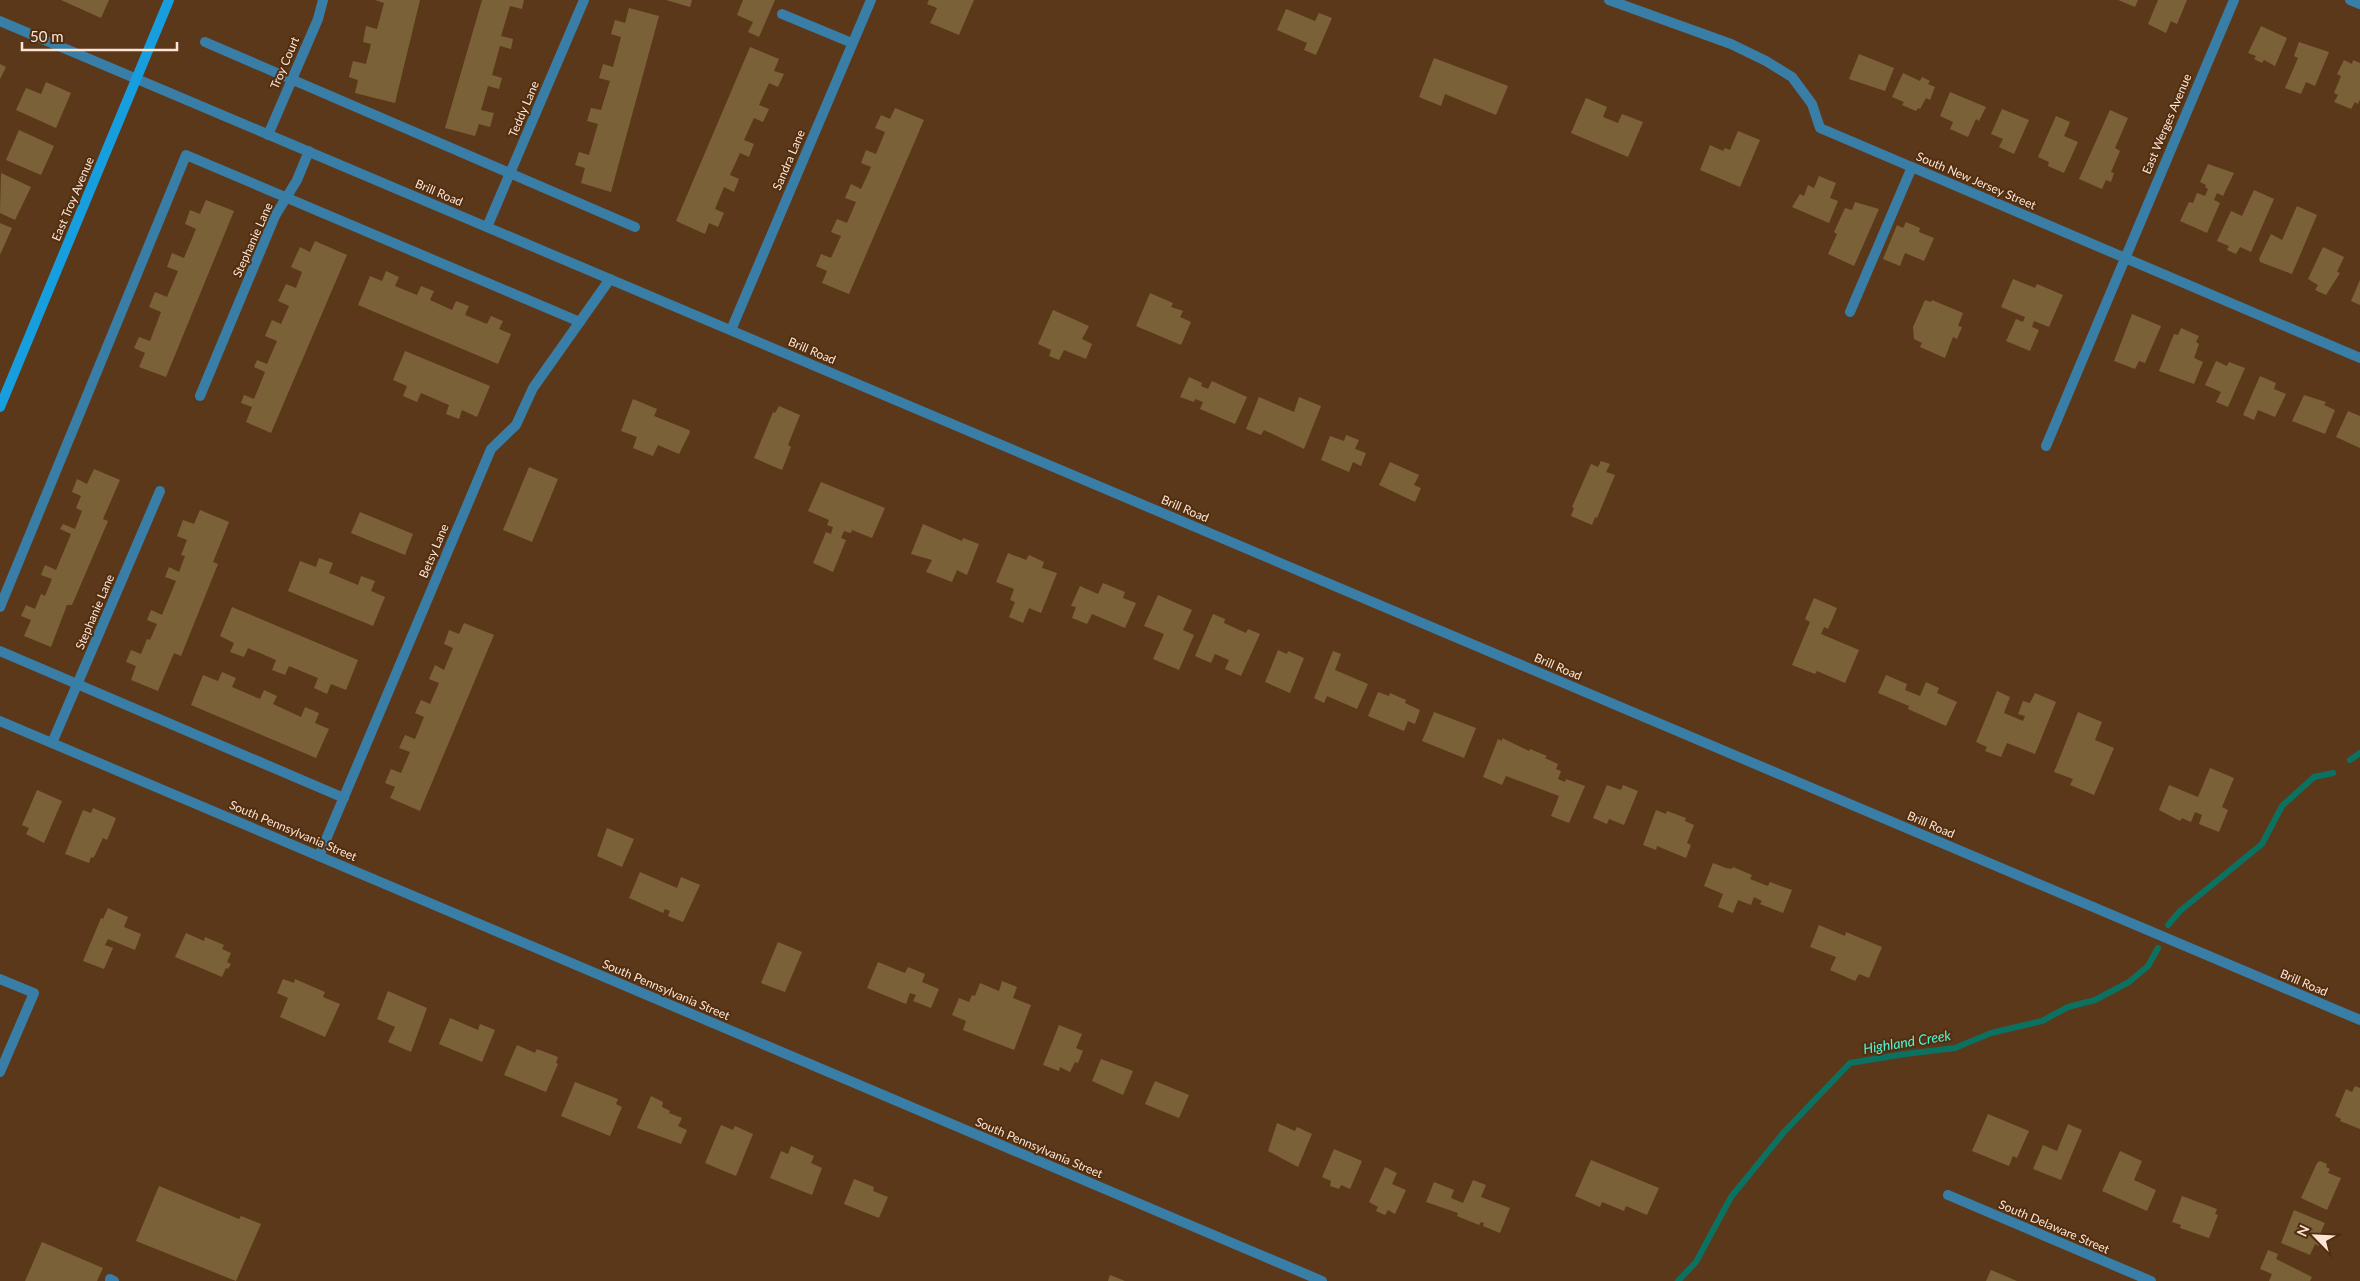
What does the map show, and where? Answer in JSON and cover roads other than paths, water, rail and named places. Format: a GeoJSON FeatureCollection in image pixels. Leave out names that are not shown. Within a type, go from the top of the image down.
{"type":"FeatureCollection","features":[{"type":"Feature","properties":{"kind":"main road","name":"East Troy Avenue"},"geometry":{"type":"LineString","coordinates":[[0,407],[169,0]]}},
{"type":"Feature","properties":{"kind":"street","name":"Troy Court"},"geometry":{"type":"LineString","coordinates":[[268,135],[318,19],[323,0]]}},
{"type":"Feature","properties":{"kind":"street","name":"Teddy Lane"},"geometry":{"type":"LineString","coordinates":[[487,227],[584,0]]}},
{"type":"Feature","properties":{"kind":"street","name":"Sandra Lane"},"geometry":{"type":"LineString","coordinates":[[731,330],[871,0]]}},
{"type":"Feature","properties":{"kind":"street","name":"South New Jersey Street"},"geometry":{"type":"LineString","coordinates":[[1609,0],[1731,44],[1766,61],[1792,77],[1812,104],[1820,128],[2360,358]]}},
{"type":"Feature","properties":{"kind":"street","name":"East Werges Avenue"},"geometry":{"type":"LineString","coordinates":[[2046,446],[2234,0]]}},
{"type":"Feature","properties":{"kind":"street"},"geometry":{"type":"LineString","coordinates":[[2350,0],[2360,4]]}},
{"type":"Feature","properties":{"kind":"street"},"geometry":{"type":"LineString","coordinates":[[782,14],[852,43]]}},
{"type":"Feature","properties":{"kind":"street","name":"Brill Road"},"geometry":{"type":"LineString","coordinates":[[0,21],[2360,1020]]}},
{"type":"Feature","properties":{"kind":"street"},"geometry":{"type":"LineString","coordinates":[[205,42],[635,227]]}},
{"type":"Feature","properties":{"kind":"street","name":"Stephanie Lane"},"geometry":{"type":"LineString","coordinates":[[200,396],[275,216],[297,180],[309,151]]}},
{"type":"Feature","properties":{"kind":"street"},"geometry":{"type":"LineString","coordinates":[[0,607],[186,155],[580,322]]}},
{"type":"Feature","properties":{"kind":"street"},"geometry":{"type":"LineString","coordinates":[[1850,312],[1912,167]]}},
{"type":"Feature","properties":{"kind":"street","name":"Betsy Lane"},"geometry":{"type":"LineString","coordinates":[[319,856],[491,449],[516,425],[533,388],[610,278]]}},
{"type":"Feature","properties":{"kind":"street","name":"Stephanie Lane"},"geometry":{"type":"LineString","coordinates":[[52,743],[160,491]]}},
{"type":"Feature","properties":{"kind":"street"},"geometry":{"type":"LineString","coordinates":[[0,651],[344,798]]}},
{"type":"Feature","properties":{"kind":"street","name":"South Pennsylvania Street"},"geometry":{"type":"LineString","coordinates":[[0,721],[1322,1281]]}},
{"type":"Feature","properties":{"kind":"street"},"geometry":{"type":"LineString","coordinates":[[0,979],[34,993],[0,1072]]}},
{"type":"Feature","properties":{"kind":"street","name":"South Delaware Street"},"geometry":{"type":"LineString","coordinates":[[1948,1195],[2151,1281]]}},
{"type":"Feature","properties":{"kind":"street"},"geometry":{"type":"LineString","coordinates":[[110,1281],[110,1279],[114,1281]]}},
{"type":"Feature","properties":{"kind":"waterway","name":"Highland Creek"},"geometry":{"type":"LineString","coordinates":[[2350,760],[2360,753]]}},
{"type":"Feature","properties":{"kind":"waterway","name":"Highland Creek"},"geometry":{"type":"LineString","coordinates":[[2168,925],[2180,911],[2262,844],[2282,806],[2314,777],[2333,773]]}},
{"type":"Feature","properties":{"kind":"waterway","name":"Highland Creek"},"geometry":{"type":"LineString","coordinates":[[1678,1281],[1696,1262],[1731,1197],[1784,1132],[1850,1063],[1955,1048],[1991,1033],[2042,1021],[2068,1007],[2095,1000],[2129,982],[2148,966],[2158,948]]}}]}
